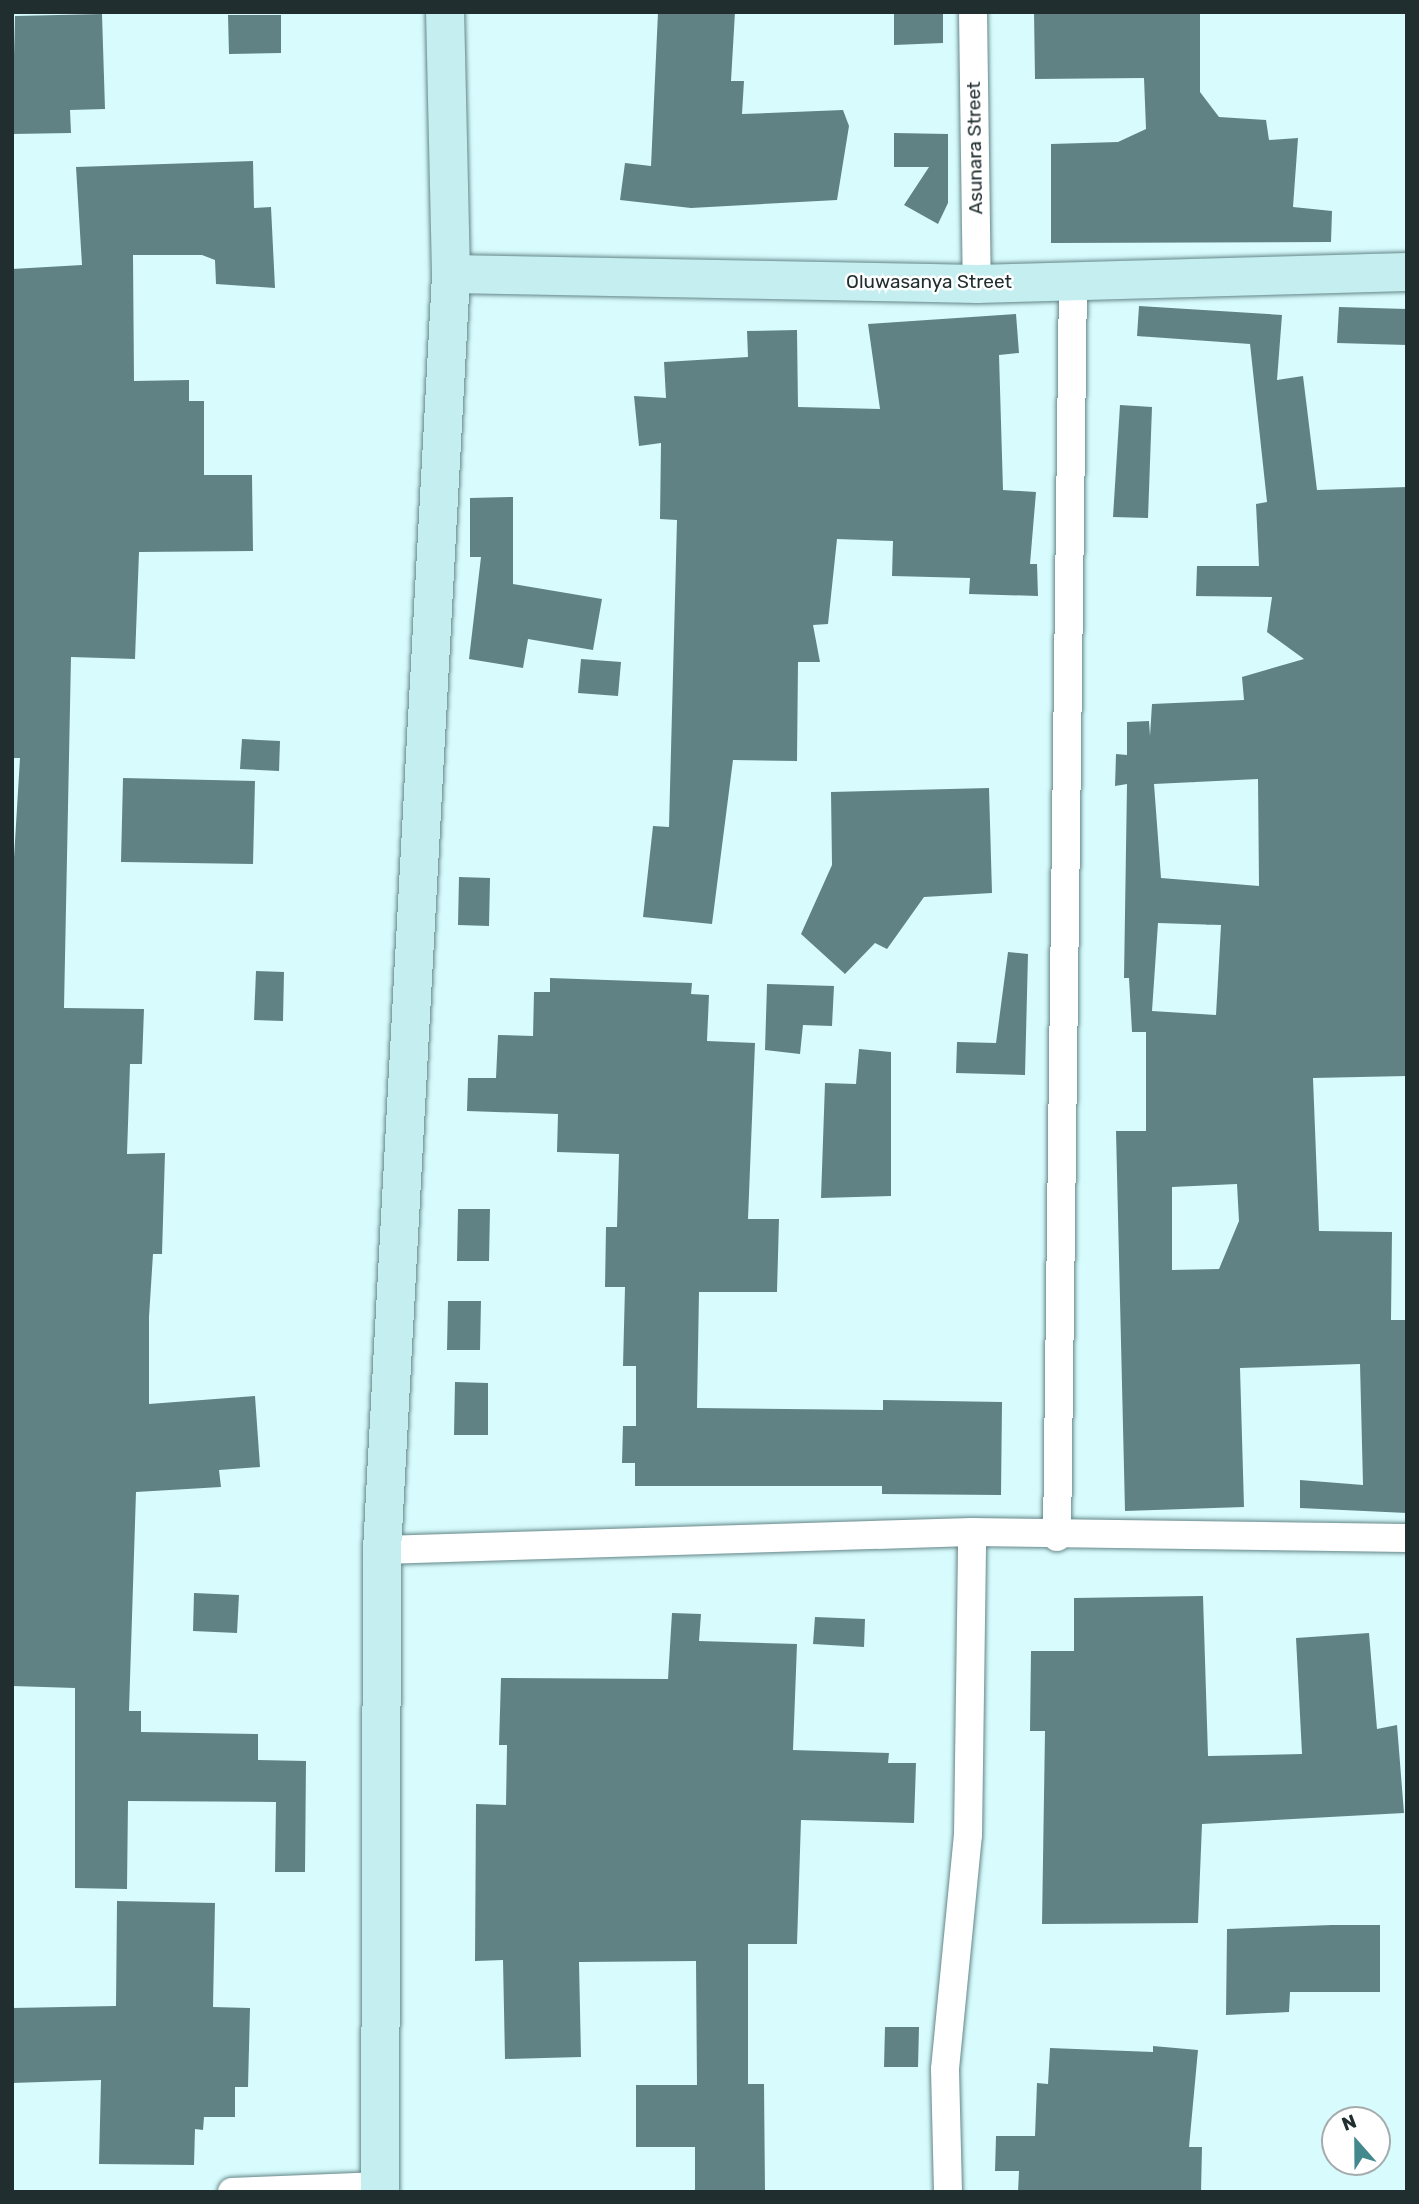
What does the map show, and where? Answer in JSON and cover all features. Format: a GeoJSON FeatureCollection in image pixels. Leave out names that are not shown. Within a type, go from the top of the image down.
{"type":"FeatureCollection","features":[{"type":"Feature","properties":{"kind":"street"},"geometry":{"type":"LineString","coordinates":[[232,2192],[380,2189],[382,1550],[451,274],[445,12]]}},
{"type":"Feature","properties":{"kind":"street","name":"Asunara Street"},"geometry":{"type":"LineString","coordinates":[[973,12],[977,284]]}},
{"type":"Feature","properties":{"kind":"street","name":"Oluwasanya Street"},"geometry":{"type":"LineString","coordinates":[[451,274],[977,284],[1407,272]]}},
{"type":"Feature","properties":{"kind":"street"},"geometry":{"type":"LineString","coordinates":[[1057,1537],[1073,281]]}},
{"type":"Feature","properties":{"kind":"street"},"geometry":{"type":"LineString","coordinates":[[382,1550],[972,1532],[1057,1537],[1407,1538]]}},
{"type":"Feature","properties":{"kind":"street"},"geometry":{"type":"LineString","coordinates":[[948,2192],[945,2069],[968,1836],[972,1532]]}},
{"type":"Feature","properties":{"kind":"building"},"geometry":{"type":"Polygon","coordinates":[[[658,12],[735,12],[731,81],[744,81],[742,114],[843,110],[849,126],[837,200],[691,208],[620,200],[625,163],[651,166],[658,12]]]}},
{"type":"Feature","properties":{"kind":"building"},"geometry":{"type":"Polygon","coordinates":[[[894,12],[943,12],[943,43],[894,45],[894,12]]]}},
{"type":"Feature","properties":{"kind":"building"},"geometry":{"type":"Polygon","coordinates":[[[1034,12],[1200,12],[1200,92],[1219,117],[1266,120],[1269,140],[1298,138],[1293,207],[1332,211],[1331,242],[1051,243],[1051,144],[1118,142],[1146,129],[1144,78],[1035,79],[1034,12]]]}},
{"type":"Feature","properties":{"kind":"building"},"geometry":{"type":"Polygon","coordinates":[[[102,14],[105,109],[70,110],[71,133],[12,134],[15,16],[102,14]]]}},
{"type":"Feature","properties":{"kind":"building"},"geometry":{"type":"Polygon","coordinates":[[[228,15],[281,15],[281,53],[229,54],[228,15]]]}},
{"type":"Feature","properties":{"kind":"building"},"geometry":{"type":"Polygon","coordinates":[[[894,133],[948,134],[948,203],[938,224],[904,205],[929,167],[894,167],[894,133]]]}},
{"type":"Feature","properties":{"kind":"building"},"geometry":{"type":"Polygon","coordinates":[[[253,161],[254,208],[271,207],[275,288],[216,284],[215,260],[202,255],[133,255],[134,381],[189,380],[189,401],[204,401],[204,475],[252,475],[253,551],[139,552],[135,659],[71,657],[64,1008],[144,1009],[142,1064],[130,1064],[127,1154],[165,1153],[162,1254],[153,1254],[149,1317],[149,1404],[255,1396],[260,1467],[219,1470],[221,1487],[136,1492],[129,1711],[141,1711],[141,1732],[258,1734],[258,1760],[306,1761],[305,1872],[275,1872],[276,1802],[128,1801],[127,1889],[75,1888],[75,1688],[12,1686],[12,891],[20,758],[12,758],[12,269],[82,265],[76,167],[253,161]]]}},
{"type":"Feature","properties":{"kind":"building"},"geometry":{"type":"Polygon","coordinates":[[[1139,306],[1282,315],[1277,380],[1303,376],[1317,490],[1407,487],[1407,1076],[1313,1078],[1319,1231],[1392,1232],[1391,1320],[1407,1320],[1407,1513],[1300,1508],[1300,1480],[1363,1485],[1360,1364],[1240,1368],[1244,1507],[1125,1511],[1116,1131],[1146,1131],[1146,1032],[1132,1032],[1129,978],[1124,978],[1127,784],[1115,786],[1116,754],[1127,755],[1127,722],[1149,721],[1150,736],[1152,704],[1244,700],[1242,677],[1304,659],[1267,632],[1272,597],[1196,596],[1197,566],[1259,566],[1256,504],[1267,502],[1250,344],[1137,336],[1139,306]],[[1258,779],[1154,784],[1161,878],[1259,886],[1258,779]],[[1158,923],[1152,1011],[1216,1015],[1221,925],[1158,923]],[[1237,1184],[1172,1187],[1172,1270],[1219,1269],[1239,1221],[1237,1184]]]}},
{"type":"Feature","properties":{"kind":"building"},"geometry":{"type":"Polygon","coordinates":[[[1339,307],[1407,309],[1407,345],[1337,343],[1339,307]]]}},
{"type":"Feature","properties":{"kind":"building"},"geometry":{"type":"Polygon","coordinates":[[[1016,314],[1019,353],[999,355],[1003,490],[1036,492],[1030,564],[1037,564],[1038,596],[969,594],[970,578],[892,576],[893,541],[837,539],[828,624],[813,625],[820,662],[798,662],[797,761],[733,760],[712,924],[643,917],[653,826],[669,827],[677,520],[660,519],[661,443],[639,446],[634,396],[666,398],[664,362],[748,357],[747,331],[797,330],[798,407],[880,409],[868,324],[1016,314]]]}},
{"type":"Feature","properties":{"kind":"building"},"geometry":{"type":"Polygon","coordinates":[[[1120,405],[1152,407],[1148,518],[1113,517],[1120,405]]]}},
{"type":"Feature","properties":{"kind":"building"},"geometry":{"type":"Polygon","coordinates":[[[513,497],[513,584],[602,599],[593,650],[528,639],[523,668],[469,659],[481,557],[470,557],[470,498],[513,497]]]}},
{"type":"Feature","properties":{"kind":"building"},"geometry":{"type":"Polygon","coordinates":[[[581,659],[621,662],[618,696],[578,693],[581,659]]]}},
{"type":"Feature","properties":{"kind":"building"},"geometry":{"type":"Polygon","coordinates":[[[242,739],[280,741],[279,771],[240,769],[242,739]]]}},
{"type":"Feature","properties":{"kind":"building"},"geometry":{"type":"Polygon","coordinates":[[[123,778],[255,781],[253,864],[121,862],[123,778]]]}},
{"type":"Feature","properties":{"kind":"building"},"geometry":{"type":"Polygon","coordinates":[[[989,788],[992,893],[924,897],[887,949],[875,943],[845,974],[801,934],[832,865],[831,792],[989,788]]]}},
{"type":"Feature","properties":{"kind":"building"},"geometry":{"type":"Polygon","coordinates":[[[459,877],[490,878],[489,926],[458,925],[459,877]]]}},
{"type":"Feature","properties":{"kind":"building"},"geometry":{"type":"Polygon","coordinates":[[[1008,952],[1028,954],[1025,1075],[956,1073],[957,1042],[996,1043],[1008,952]]]}},
{"type":"Feature","properties":{"kind":"building"},"geometry":{"type":"Polygon","coordinates":[[[256,971],[284,972],[283,1021],[254,1020],[256,971]]]}},
{"type":"Feature","properties":{"kind":"building"},"geometry":{"type":"Polygon","coordinates":[[[550,978],[692,983],[691,994],[709,995],[707,1041],[755,1043],[748,1219],[779,1219],[777,1292],[699,1292],[697,1408],[883,1410],[883,1400],[1002,1402],[1001,1495],[882,1494],[882,1486],[635,1486],[635,1463],[622,1463],[623,1426],[636,1426],[636,1366],[623,1366],[625,1287],[605,1287],[606,1227],[617,1227],[619,1154],[557,1152],[558,1114],[467,1111],[468,1078],[496,1078],[498,1035],[533,1036],[534,992],[550,992],[550,978]]]}},
{"type":"Feature","properties":{"kind":"building"},"geometry":{"type":"Polygon","coordinates":[[[767,984],[834,986],[832,1026],[803,1025],[800,1054],[765,1050],[767,984]]]}},
{"type":"Feature","properties":{"kind":"building"},"geometry":{"type":"Polygon","coordinates":[[[859,1049],[891,1052],[891,1196],[821,1198],[825,1083],[856,1084],[859,1049]]]}},
{"type":"Feature","properties":{"kind":"building"},"geometry":{"type":"Polygon","coordinates":[[[458,1209],[490,1209],[489,1261],[457,1261],[458,1209]]]}},
{"type":"Feature","properties":{"kind":"building"},"geometry":{"type":"Polygon","coordinates":[[[448,1301],[481,1301],[480,1350],[447,1350],[448,1301]]]}},
{"type":"Feature","properties":{"kind":"building"},"geometry":{"type":"Polygon","coordinates":[[[455,1382],[488,1383],[488,1435],[454,1435],[455,1382]]]}},
{"type":"Feature","properties":{"kind":"building"},"geometry":{"type":"Polygon","coordinates":[[[194,1593],[239,1595],[237,1633],[193,1631],[194,1593]]]}},
{"type":"Feature","properties":{"kind":"building"},"geometry":{"type":"Polygon","coordinates":[[[1203,1596],[1208,1756],[1302,1754],[1296,1638],[1369,1633],[1377,1729],[1397,1725],[1404,1813],[1202,1824],[1198,1923],[1042,1924],[1045,1731],[1030,1731],[1031,1651],[1074,1651],[1074,1598],[1203,1596]]]}},
{"type":"Feature","properties":{"kind":"building"},"geometry":{"type":"Polygon","coordinates":[[[672,1613],[701,1614],[699,1641],[797,1644],[793,1750],[889,1753],[888,1763],[916,1763],[914,1823],[801,1820],[797,1944],[748,1944],[748,2084],[764,2084],[765,2192],[695,2192],[695,2147],[636,2147],[636,2085],[697,2085],[696,1961],[579,1962],[581,2057],[505,2059],[503,1960],[475,1961],[476,1804],[506,1805],[507,1745],[499,1745],[501,1678],[668,1679],[672,1613]]]}},
{"type":"Feature","properties":{"kind":"building"},"geometry":{"type":"Polygon","coordinates":[[[815,1617],[865,1619],[864,1647],[813,1644],[815,1617]]]}},
{"type":"Feature","properties":{"kind":"building"},"geometry":{"type":"Polygon","coordinates":[[[117,1901],[215,1903],[213,2007],[250,2008],[248,2087],[235,2087],[235,2117],[204,2117],[203,2130],[195,2129],[194,2165],[99,2164],[101,2080],[12,2083],[12,2008],[116,2006],[117,1901]]]}},
{"type":"Feature","properties":{"kind":"building"},"geometry":{"type":"Polygon","coordinates":[[[1380,1925],[1380,1992],[1290,1992],[1289,2012],[1226,2015],[1227,1929],[1380,1925]]]}},
{"type":"Feature","properties":{"kind":"building"},"geometry":{"type":"Polygon","coordinates":[[[885,2027],[919,2027],[918,2067],[884,2067],[885,2027]]]}},
{"type":"Feature","properties":{"kind":"building"},"geometry":{"type":"Polygon","coordinates":[[[1153,2046],[1198,2050],[1189,2147],[1202,2147],[1201,2192],[1018,2192],[1019,2171],[995,2171],[996,2136],[1035,2136],[1037,2083],[1048,2084],[1050,2048],[1153,2052],[1153,2046]]]}}]}
